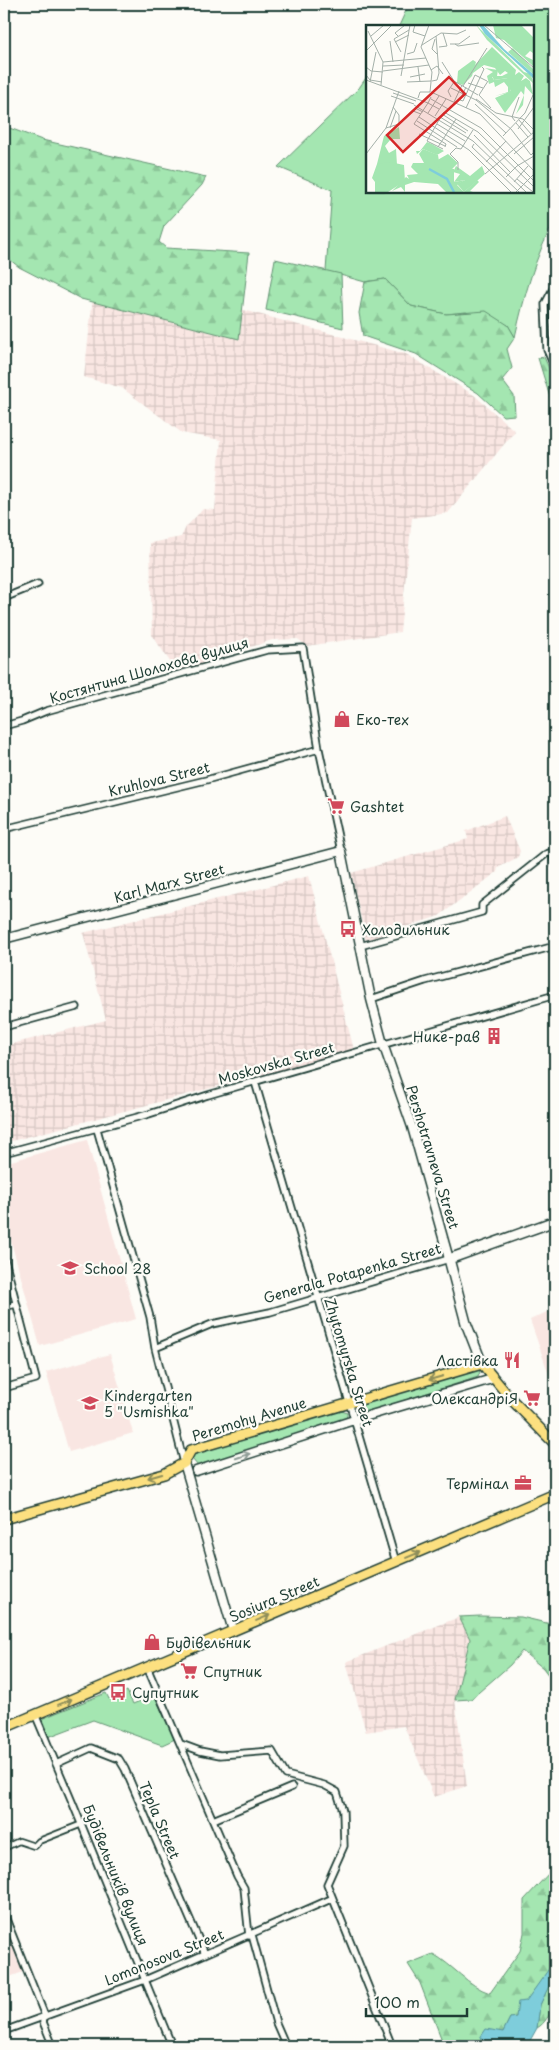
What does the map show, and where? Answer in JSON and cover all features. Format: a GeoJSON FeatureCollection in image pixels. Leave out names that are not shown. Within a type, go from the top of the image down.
{"type":"FeatureCollection","features":[{"type":"Feature","properties":{"kind":"main road","name":"Generala Potapenka Street"},"geometry":{"type":"LineString","coordinates":[[449,1259],[555,1221]]}},
{"type":"Feature","properties":{"kind":"main road","name":"Pershotravneva Street"},"geometry":{"type":"LineString","coordinates":[[449,1259],[466,1322],[482,1364],[492,1379],[555,1444]]}},
{"type":"Feature","properties":{"kind":"main road","name":"Peremohy Avenue"},"geometry":{"type":"LineString","coordinates":[[4,1519],[164,1474],[184,1463],[190,1450],[482,1364]]}},
{"type":"Feature","properties":{"kind":"main road","name":"Sosiura Street"},"geometry":{"type":"LineString","coordinates":[[4,1728],[555,1494]]}},
{"type":"Feature","properties":{"kind":"street"},"geometry":{"type":"LineString","coordinates":[[555,285],[545,304],[547,350],[555,368]]}},
{"type":"Feature","properties":{"kind":"street"},"geometry":{"type":"LineString","coordinates":[[4,598],[38,584]]}},
{"type":"Feature","properties":{"kind":"street","name":"Костянтина Шолохова вулиця"},"geometry":{"type":"LineString","coordinates":[[4,726],[22,722],[46,711],[267,650],[303,648],[319,749]]}},
{"type":"Feature","properties":{"kind":"street"},"geometry":{"type":"LineString","coordinates":[[319,749],[341,851]]}},
{"type":"Feature","properties":{"kind":"street","name":"Kruhlova Street"},"geometry":{"type":"LineString","coordinates":[[4,828],[196,783],[319,749]]}},
{"type":"Feature","properties":{"kind":"street","name":"Karl Marx Street"},"geometry":{"type":"LineString","coordinates":[[4,939],[341,851]]}},
{"type":"Feature","properties":{"kind":"street","name":"Pershotravneva Street"},"geometry":{"type":"LineString","coordinates":[[341,851],[371,999],[383,1044],[412,1127],[449,1259]]}},
{"type":"Feature","properties":{"kind":"street"},"geometry":{"type":"LineString","coordinates":[[360,946],[482,912],[482,905],[546,854],[552,852],[555,864]]}},
{"type":"Feature","properties":{"kind":"street"},"geometry":{"type":"LineString","coordinates":[[371,999],[555,946]]}},
{"type":"Feature","properties":{"kind":"street","name":"Moskovska Street"},"geometry":{"type":"LineString","coordinates":[[4,1153],[97,1129],[555,995]]}},
{"type":"Feature","properties":{"kind":"street"},"geometry":{"type":"LineString","coordinates":[[4,1027],[77,1007]]}},
{"type":"Feature","properties":{"kind":"street","name":"Zhytomyrska Street"},"geometry":{"type":"LineString","coordinates":[[255,1082],[396,1562]]}},
{"type":"Feature","properties":{"kind":"street"},"geometry":{"type":"LineString","coordinates":[[97,1129],[150,1318],[155,1348],[190,1486],[233,1631]]}},
{"type":"Feature","properties":{"kind":"street"},"geometry":{"type":"LineString","coordinates":[[4,1256],[36,1379],[4,1388]]}},
{"type":"Feature","properties":{"kind":"street","name":"Generala Potapenka Street"},"geometry":{"type":"LineString","coordinates":[[155,1348],[212,1324],[270,1312],[449,1259]]}},
{"type":"Feature","properties":{"kind":"street"},"geometry":{"type":"LineString","coordinates":[[4,1307],[16,1304]]}},
{"type":"Feature","properties":{"kind":"street"},"geometry":{"type":"LineString","coordinates":[[184,1463],[196,1471],[354,1420],[492,1379]]}},
{"type":"Feature","properties":{"kind":"street"},"geometry":{"type":"LineString","coordinates":[[190,1486],[196,1471]]}},
{"type":"Feature","properties":{"kind":"street"},"geometry":{"type":"LineString","coordinates":[[147,1667],[237,1876],[244,1888],[251,1935],[276,2024],[286,2046]]}},
{"type":"Feature","properties":{"kind":"street","name":"Будівельників вулиця"},"geometry":{"type":"LineString","coordinates":[[35,1714],[172,2046]]}},
{"type":"Feature","properties":{"kind":"street"},"geometry":{"type":"LineString","coordinates":[[181,1744],[200,1751],[220,1755],[272,1751],[286,1775],[324,1785],[338,1792],[343,1810],[344,1846],[327,1884],[331,1899],[392,2046]]}},
{"type":"Feature","properties":{"kind":"street","name":"Tepla Street"},"geometry":{"type":"LineString","coordinates":[[56,1764],[91,1748],[119,1759],[125,1768],[205,1954]]}},
{"type":"Feature","properties":{"kind":"street"},"geometry":{"type":"LineString","coordinates":[[213,1820],[292,1787]]}},
{"type":"Feature","properties":{"kind":"street"},"geometry":{"type":"LineString","coordinates":[[4,1848],[19,1841],[34,1846],[40,1841],[82,1824]]}},
{"type":"Feature","properties":{"kind":"street","name":"Lomonosova Street"},"geometry":{"type":"LineString","coordinates":[[4,2032],[145,1980],[331,1899]]}},
{"type":"Feature","properties":{"kind":"street"},"geometry":{"type":"LineString","coordinates":[[4,1914],[45,2016],[43,2022],[53,2046]]}},
{"type":"Feature","properties":{"kind":"shaded area"},"geometry":{"type":"Polygon","coordinates":[[[96,270],[406,354],[474,395],[515,431],[448,513],[412,518],[400,632],[307,646],[298,639],[272,640],[177,672],[152,635],[150,543],[181,537],[186,527],[203,509],[215,510],[221,440],[182,433],[122,388],[84,377],[96,270]]]}},
{"type":"Feature","properties":{"kind":"shaded area"},"geometry":{"type":"Polygon","coordinates":[[[505,816],[520,851],[518,857],[498,868],[497,872],[439,916],[366,940],[351,873],[468,839],[466,831],[505,816]]]}},
{"type":"Feature","properties":{"kind":"shaded area"},"geometry":{"type":"Polygon","coordinates":[[[309,876],[354,1050],[4,1143],[4,1046],[106,1020],[83,933],[309,876]]]}},
{"type":"Feature","properties":{"kind":"shaded area","name":"School 28"},"geometry":{"type":"Polygon","coordinates":[[[87,1140],[136,1319],[40,1346],[4,1216],[4,1163],[87,1140]]]}},
{"type":"Feature","properties":{"kind":"shaded area"},"geometry":{"type":"Polygon","coordinates":[[[555,1308],[555,1377],[549,1375],[530,1320],[555,1308]]]}},
{"type":"Feature","properties":{"kind":"shaded area","name":"Kindergarten 5 \"Usmishka\""},"geometry":{"type":"Polygon","coordinates":[[[110,1354],[133,1433],[69,1452],[46,1372],[110,1354]]]}},
{"type":"Feature","properties":{"kind":"shaded area"},"geometry":{"type":"Polygon","coordinates":[[[459,1617],[470,1639],[455,1700],[467,1786],[434,1797],[404,1726],[366,1732],[346,1662],[459,1617]]]}},
{"type":"Feature","properties":{"kind":"shaded area"},"geometry":{"type":"Polygon","coordinates":[[[4,1924],[23,1972],[4,1979],[4,1924]]]}},
{"type":"Feature","properties":{"kind":"green space"},"geometry":{"type":"Polygon","coordinates":[[[409,4],[555,4],[555,220],[531,277],[515,337],[508,325],[466,312],[446,314],[411,306],[385,279],[365,282],[326,271],[332,190],[278,167],[359,88],[366,78],[366,192],[534,192],[534,25],[399,25],[409,4]]]}},
{"type":"Feature","properties":{"kind":"green space"},"geometry":{"type":"Polygon","coordinates":[[[4,126],[42,140],[206,177],[202,185],[164,226],[159,242],[166,248],[249,253],[239,339],[81,299],[19,267],[4,255],[4,126]]]}},
{"type":"Feature","properties":{"kind":"green space"},"geometry":{"type":"Polygon","coordinates":[[[275,259],[341,274],[343,328],[266,310],[275,259]]]}},
{"type":"Feature","properties":{"kind":"green space"},"geometry":{"type":"Polygon","coordinates":[[[385,279],[411,306],[446,314],[486,311],[508,325],[515,337],[507,349],[512,368],[502,380],[514,396],[515,415],[503,416],[478,393],[416,354],[363,336],[359,313],[365,282],[385,279]]]}},
{"type":"Feature","properties":{"kind":"green space"},"geometry":{"type":"Polygon","coordinates":[[[544,357],[555,382],[555,414],[538,358],[544,357]]]}},
{"type":"Feature","properties":{"kind":"green space"},"geometry":{"type":"Polygon","coordinates":[[[477,1369],[480,1372],[478,1377],[364,1413],[359,1414],[355,1411],[355,1406],[477,1369]]]}},
{"type":"Feature","properties":{"kind":"green space"},"geometry":{"type":"Polygon","coordinates":[[[337,1409],[347,1413],[342,1422],[204,1465],[198,1466],[192,1459],[195,1452],[337,1409]]]}},
{"type":"Feature","properties":{"kind":"green space"},"geometry":{"type":"Polygon","coordinates":[[[459,1617],[521,1617],[555,1625],[555,1684],[543,1668],[522,1651],[510,1665],[471,1699],[455,1700],[470,1639],[459,1617]]]}},
{"type":"Feature","properties":{"kind":"green space"},"geometry":{"type":"Polygon","coordinates":[[[127,1691],[133,1704],[154,1695],[175,1739],[162,1745],[93,1720],[48,1737],[41,1719],[106,1693],[109,1699],[127,1691]]]}},
{"type":"Feature","properties":{"kind":"green space"},"geometry":{"type":"Polygon","coordinates":[[[555,1864],[555,2009],[543,2024],[537,2028],[540,2005],[548,1987],[516,2018],[510,2018],[503,2032],[480,2038],[487,2044],[483,2046],[450,2046],[443,2043],[420,1983],[408,1964],[433,1954],[475,1986],[490,1993],[520,1951],[524,1933],[524,1900],[551,1871],[555,1864]]]}},
{"type":"Feature","properties":{"kind":"water"},"geometry":{"type":"Polygon","coordinates":[[[551,1966],[549,1986],[540,2005],[537,2028],[527,2046],[491,2046],[480,2038],[486,2029],[503,2032],[510,2018],[516,2017],[518,2002],[526,2001],[551,1966]]]}},
{"type":"Feature","properties":{"kind":"place","name":"Еко-тех"},"geometry":{"type":"Point","coordinates":[342,719]}},
{"type":"Feature","properties":{"kind":"place","name":"Gashtet"},"geometry":{"type":"Point","coordinates":[336,806]}},
{"type":"Feature","properties":{"kind":"place","name":"Холодильник"},"geometry":{"type":"Point","coordinates":[348,929]}},
{"type":"Feature","properties":{"kind":"place","name":"Нике-рав"},"geometry":{"type":"Point","coordinates":[494,1036]}},
{"type":"Feature","properties":{"kind":"place","name":"School 28"},"geometry":{"type":"Point","coordinates":[70,1268]}},
{"type":"Feature","properties":{"kind":"place","name":"Ластівка"},"geometry":{"type":"Point","coordinates":[512,1360]}},
{"type":"Feature","properties":{"kind":"place","name":"ОлександріЯ"},"geometry":{"type":"Point","coordinates":[532,1398]}},
{"type":"Feature","properties":{"kind":"place","name":"Kindergarten 5 \"Usmishka\""},"geometry":{"type":"Point","coordinates":[90,1403]}},
{"type":"Feature","properties":{"kind":"place","name":"Термінал"},"geometry":{"type":"Point","coordinates":[523,1483]}},
{"type":"Feature","properties":{"kind":"place","name":"Будівельник"},"geometry":{"type":"Point","coordinates":[152,1642]}},
{"type":"Feature","properties":{"kind":"place","name":"Спутник"},"geometry":{"type":"Point","coordinates":[189,1671]}},
{"type":"Feature","properties":{"kind":"place","name":"Супутник"},"geometry":{"type":"Point","coordinates":[118,1692]}}]}
